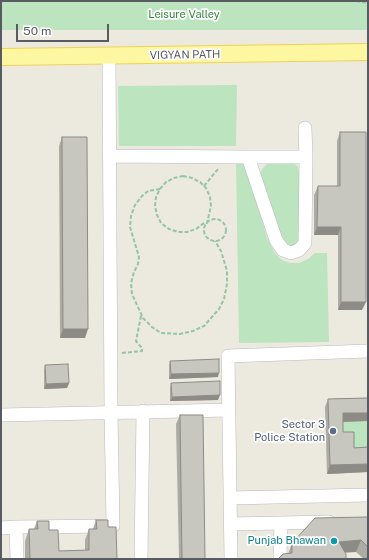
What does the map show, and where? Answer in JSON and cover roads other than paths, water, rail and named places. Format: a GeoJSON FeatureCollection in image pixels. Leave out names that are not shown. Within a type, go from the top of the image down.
{"type":"FeatureCollection","features":[{"type":"Feature","properties":{"kind":"main road","name":"VIGYAN PATH"},"geometry":{"type":"LineString","coordinates":[[1,57],[368,52]]}},
{"type":"Feature","properties":{"kind":"street"},"geometry":{"type":"LineString","coordinates":[[1,528],[113,526],[109,56]]}},
{"type":"Feature","properties":{"kind":"street"},"geometry":{"type":"LineString","coordinates":[[248,156],[276,240],[283,250],[291,253],[300,250],[305,243],[305,128]]}},
{"type":"Feature","properties":{"kind":"street"},"geometry":{"type":"LineString","coordinates":[[110,156],[306,157]]}},
{"type":"Feature","properties":{"kind":"street"},"geometry":{"type":"LineString","coordinates":[[231,559],[228,356],[368,351]]}},
{"type":"Feature","properties":{"kind":"street"},"geometry":{"type":"LineString","coordinates":[[1,415],[229,410]]}},
{"type":"Feature","properties":{"kind":"street"},"geometry":{"type":"LineString","coordinates":[[141,559],[142,411]]}},
{"type":"Feature","properties":{"kind":"street"},"geometry":{"type":"LineString","coordinates":[[230,498],[368,495]]}},
{"type":"Feature","properties":{"kind":"street"},"geometry":{"type":"LineString","coordinates":[[231,524],[344,521]]}},
{"type":"Feature","properties":{"kind":"street"},"geometry":{"type":"LineString","coordinates":[[280,556],[281,523]]}},
{"type":"Feature","properties":{"kind":"street"},"geometry":{"type":"LineString","coordinates":[[16,528],[17,559]]}},
{"type":"Feature","properties":{"kind":"place","name":"Sector 3 Police Station"},"geometry":{"type":"Point","coordinates":[333,431]}},
{"type":"Feature","properties":{"kind":"place","name":"Punjab Bhawan"},"geometry":{"type":"Point","coordinates":[334,541]}},
{"type":"Feature","properties":{"kind":"park label","name":"Leisure Valley"},"geometry":{"type":"Point","coordinates":[184,15]}}]}
